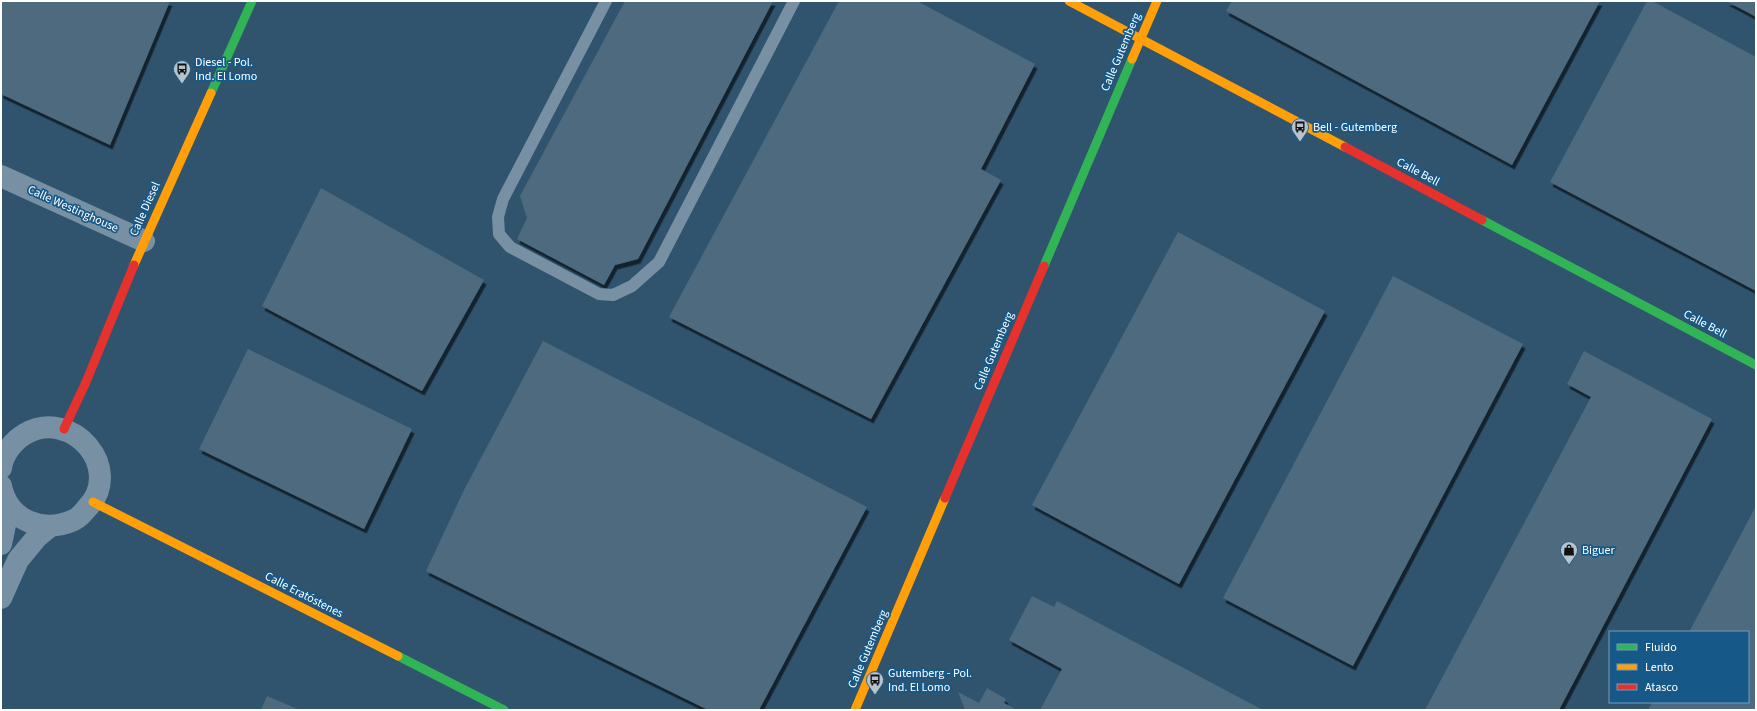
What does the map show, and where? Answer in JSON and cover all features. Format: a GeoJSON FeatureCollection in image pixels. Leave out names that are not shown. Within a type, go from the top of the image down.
{"type":"FeatureCollection","features":[{"type":"Feature","properties":{"kind":"street","name":"Calle Diesel"},"geometry":{"type":"LineString","coordinates":[[64,429],[86,382],[144,241],[252,1]]}},
{"type":"Feature","properties":{"kind":"street","name":"Calle Bell"},"geometry":{"type":"LineString","coordinates":[[1069,1],[1756,365]]}},
{"type":"Feature","properties":{"kind":"street","name":"Calle Gutemberg"},"geometry":{"type":"LineString","coordinates":[[856,710],[1157,1]]}},
{"type":"Feature","properties":{"kind":"street","name":"Calle Westinghouse"},"geometry":{"type":"LineString","coordinates":[[1,176],[144,241]]}},
{"type":"Feature","properties":{"kind":"street"},"geometry":{"type":"LineString","coordinates":[[1,468],[8,449],[19,438],[33,430],[48,427],[64,429],[78,436],[90,447],[97,462],[100,478],[97,493],[93,502],[78,518],[64,524],[49,527],[31,523],[21,517],[9,506],[2,493],[1,486]]}},
{"type":"Feature","properties":{"kind":"street","name":"Calle Eratóstenes"},"geometry":{"type":"LineString","coordinates":[[93,502],[504,710]]}},
{"type":"Feature","properties":{"kind":"street"},"geometry":{"type":"LineString","coordinates":[[1,544],[9,506]]}},
{"type":"Feature","properties":{"kind":"street"},"geometry":{"type":"LineString","coordinates":[[1,598],[18,560],[37,537],[49,527]]}},
{"type":"Feature","properties":{"kind":"lane"},"geometry":{"type":"LineString","coordinates":[[606,1],[503,199],[498,217],[499,234],[510,247],[599,294],[613,295],[632,286],[659,262],[794,1]]}},
{"type":"Feature","properties":{"kind":"building"},"geometry":{"type":"Polygon","coordinates":[[[1,1],[170,1],[110,145],[1,94],[1,1]]]}},
{"type":"Feature","properties":{"kind":"building"},"geometry":{"type":"Polygon","coordinates":[[[625,1],[773,1],[638,259],[615,265],[604,285],[517,239],[527,218],[520,196],[625,1]]]}},
{"type":"Feature","properties":{"kind":"building"},"geometry":{"type":"Polygon","coordinates":[[[839,1],[917,1],[1035,64],[981,169],[1001,180],[871,419],[669,317],[839,1]]]}},
{"type":"Feature","properties":{"kind":"building"},"geometry":{"type":"Polygon","coordinates":[[[1232,1],[1600,1],[1512,165],[1226,11],[1232,1]]]}},
{"type":"Feature","properties":{"kind":"building"},"geometry":{"type":"Polygon","coordinates":[[[1647,1],[1652,1],[1756,57],[1756,291],[1550,182],[1647,1]]]}},
{"type":"Feature","properties":{"kind":"building"},"geometry":{"type":"Polygon","coordinates":[[[1726,1],[1756,1],[1756,17],[1747,12],[1726,1]]]}},
{"type":"Feature","properties":{"kind":"building"},"geometry":{"type":"Polygon","coordinates":[[[321,188],[484,280],[422,391],[262,306],[321,188]]]}},
{"type":"Feature","properties":{"kind":"building"},"geometry":{"type":"Polygon","coordinates":[[[1178,232],[1325,311],[1179,584],[1032,505],[1178,232]]]}},
{"type":"Feature","properties":{"kind":"building"},"geometry":{"type":"Polygon","coordinates":[[[1393,276],[1523,344],[1353,666],[1223,598],[1393,276]]]}},
{"type":"Feature","properties":{"kind":"building"},"geometry":{"type":"Polygon","coordinates":[[[543,341],[867,507],[759,710],[708,710],[426,571],[464,490],[543,341]]]}},
{"type":"Feature","properties":{"kind":"building"},"geometry":{"type":"Polygon","coordinates":[[[248,349],[412,429],[364,529],[199,449],[248,349]]]}},
{"type":"Feature","properties":{"kind":"building","name":"Biguer"},"geometry":{"type":"Polygon","coordinates":[[[1584,351],[1712,419],[1559,710],[1425,710],[1591,397],[1567,384],[1584,351]]]}},
{"type":"Feature","properties":{"kind":"building"},"geometry":{"type":"Polygon","coordinates":[[[1756,506],[1756,710],[1648,710],[1652,703],[1749,703],[1749,631],[1690,631],[1756,506]]]}},
{"type":"Feature","properties":{"kind":"building"},"geometry":{"type":"Polygon","coordinates":[[[1032,596],[1054,607],[1057,601],[1263,710],[1040,710],[1062,669],[1009,640],[1032,596]]]}},
{"type":"Feature","properties":{"kind":"building"},"geometry":{"type":"Polygon","coordinates":[[[987,688],[1006,699],[1004,703],[1017,710],[965,710],[958,692],[979,703],[987,688]]]}},
{"type":"Feature","properties":{"kind":"building"},"geometry":{"type":"Polygon","coordinates":[[[267,696],[300,710],[261,710],[267,696]]]}},
{"type":"Feature","properties":{"kind":"traffic: fast"},"geometry":{"type":"LineString","coordinates":[[211,93],[252,1]]}},
{"type":"Feature","properties":{"kind":"traffic: fast"},"geometry":{"type":"LineString","coordinates":[[1044,266],[1132,59]]}},
{"type":"Feature","properties":{"kind":"traffic: fast"},"geometry":{"type":"LineString","coordinates":[[1482,220],[1756,365]]}},
{"type":"Feature","properties":{"kind":"traffic: fast"},"geometry":{"type":"LineString","coordinates":[[398,656],[504,710]]}},
{"type":"Feature","properties":{"kind":"traffic: slow"},"geometry":{"type":"LineString","coordinates":[[1069,1],[1345,147]]}},
{"type":"Feature","properties":{"kind":"traffic: slow"},"geometry":{"type":"LineString","coordinates":[[1132,59],[1157,1]]}},
{"type":"Feature","properties":{"kind":"traffic: slow"},"geometry":{"type":"LineString","coordinates":[[134,265],[211,93]]}},
{"type":"Feature","properties":{"kind":"traffic: slow"},"geometry":{"type":"LineString","coordinates":[[855,710],[945,498]]}},
{"type":"Feature","properties":{"kind":"traffic: slow"},"geometry":{"type":"LineString","coordinates":[[93,502],[398,656]]}},
{"type":"Feature","properties":{"kind":"traffic: jam"},"geometry":{"type":"LineString","coordinates":[[1345,147],[1482,220]]}},
{"type":"Feature","properties":{"kind":"traffic: jam"},"geometry":{"type":"LineString","coordinates":[[64,429],[86,382],[134,265]]}},
{"type":"Feature","properties":{"kind":"traffic: jam"},"geometry":{"type":"LineString","coordinates":[[945,498],[1044,266]]}},
{"type":"Feature","properties":{"kind":"place","name":"Diesel - Pol. Ind. El Lomo"},"geometry":{"type":"Point","coordinates":[182,84]}},
{"type":"Feature","properties":{"kind":"place","name":"Bell - Gutemberg"},"geometry":{"type":"Point","coordinates":[1300,142]}},
{"type":"Feature","properties":{"kind":"place","name":"Biguer"},"geometry":{"type":"Point","coordinates":[1569,565]}},
{"type":"Feature","properties":{"kind":"place","name":"Gutemberg - Pol. Ind. El Lomo"},"geometry":{"type":"Point","coordinates":[875,695]}}]}
